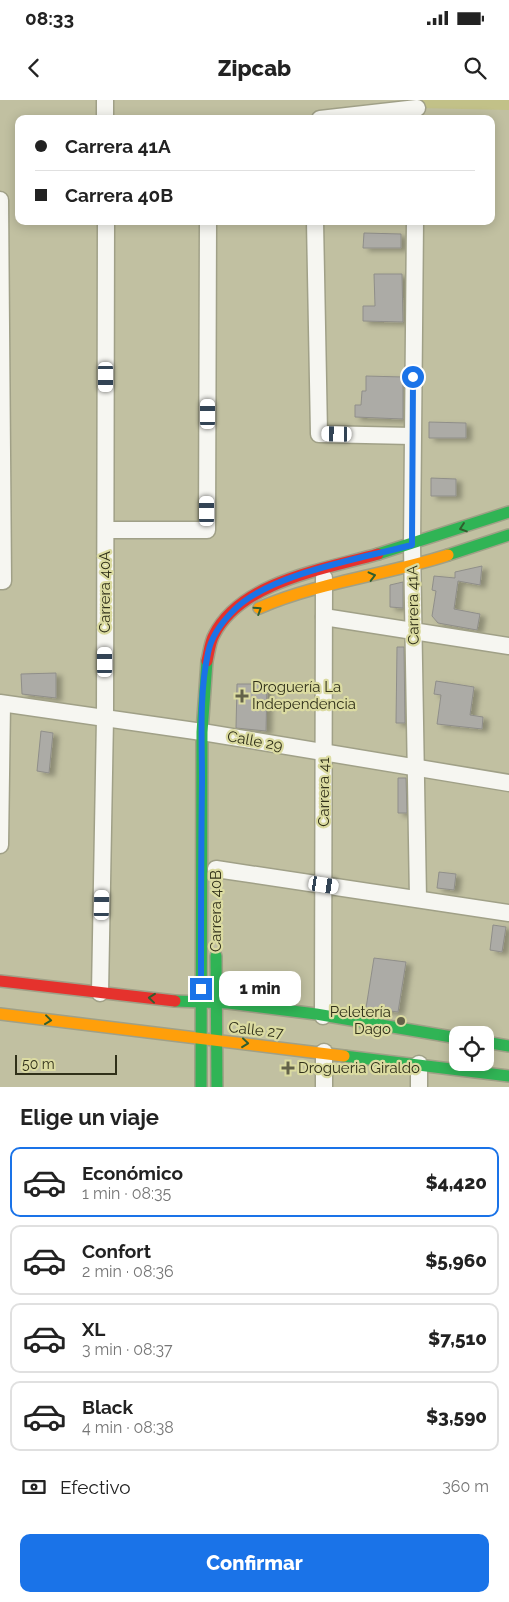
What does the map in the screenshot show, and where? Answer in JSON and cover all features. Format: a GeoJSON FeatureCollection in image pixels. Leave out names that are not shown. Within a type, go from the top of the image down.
{"type":"FeatureCollection","features":[{"type":"Feature","properties":{"kind":"street"},"geometry":{"type":"LineString","coordinates":[[105,100],[105,115]]}},
{"type":"Feature","properties":{"kind":"street"},"geometry":{"type":"LineString","coordinates":[[359,115],[417,109]]}},
{"type":"Feature","properties":{"kind":"street"},"geometry":{"type":"LineString","coordinates":[[0,200],[2,581]]}},
{"type":"Feature","properties":{"kind":"street","name":"Carrera 40A"},"geometry":{"type":"LineString","coordinates":[[100,993],[105,718],[106,225]]}},
{"type":"Feature","properties":{"kind":"street"},"geometry":{"type":"LineString","coordinates":[[106,530],[207,530],[208,225]]}},
{"type":"Feature","properties":{"kind":"street"},"geometry":{"type":"LineString","coordinates":[[315,225],[318,434],[412,436]]}},
{"type":"Feature","properties":{"kind":"street","name":"Carrera 41A"},"geometry":{"type":"LineString","coordinates":[[415,225],[412,545],[418,900]]}},
{"type":"Feature","properties":{"kind":"street"},"geometry":{"type":"LineString","coordinates":[[324,568],[412,545],[509,512]]}},
{"type":"Feature","properties":{"kind":"street"},"geometry":{"type":"LineString","coordinates":[[252,614],[280,599],[324,586],[413,566],[509,535]]}},
{"type":"Feature","properties":{"kind":"street","name":"Carrera 41"},"geometry":{"type":"LineString","coordinates":[[324,568],[324,1016]]}},
{"type":"Feature","properties":{"kind":"street","name":"Carrera 40B"},"geometry":{"type":"LineString","coordinates":[[201,1087],[201,1003],[212,733],[206,666],[214,635],[233,610],[255,594],[286,580],[324,568]]}},
{"type":"Feature","properties":{"kind":"street"},"geometry":{"type":"LineString","coordinates":[[324,617],[509,646]]}},
{"type":"Feature","properties":{"kind":"street"},"geometry":{"type":"LineString","coordinates":[[0,845],[1,704]]}},
{"type":"Feature","properties":{"kind":"street","name":"Calle 29"},"geometry":{"type":"LineString","coordinates":[[1,704],[212,733],[509,783]]}},
{"type":"Feature","properties":{"kind":"street"},"geometry":{"type":"LineString","coordinates":[[216,869],[509,913]]}},
{"type":"Feature","properties":{"kind":"street","name":"Carrera 40B"},"geometry":{"type":"LineString","coordinates":[[216,944],[217,1087]]}},
{"type":"Feature","properties":{"kind":"street","name":"Calle 27"},"geometry":{"type":"LineString","coordinates":[[0,981],[324,1016],[449,1037]]}},
{"type":"Feature","properties":{"kind":"street","name":"Calle 27"},"geometry":{"type":"LineString","coordinates":[[0,1014],[509,1076]]}},
{"type":"Feature","properties":{"kind":"street"},"geometry":{"type":"LineString","coordinates":[[494,1044],[509,1046]]}},
{"type":"Feature","properties":{"kind":"street"},"geometry":{"type":"LineString","coordinates":[[324,1052],[324,1087]]}},
{"type":"Feature","properties":{"kind":"street"},"geometry":{"type":"LineString","coordinates":[[420,1064],[420,1087]]}},
{"type":"Feature","properties":{"kind":"shaded area"},"geometry":{"type":"Polygon","coordinates":[[[417,100],[509,100],[509,110],[417,108],[417,100]]]}},
{"type":"Feature","properties":{"kind":"building"},"geometry":{"type":"Polygon","coordinates":[[[364,233],[401,234],[401,248],[363,248],[364,233]]]}},
{"type":"Feature","properties":{"kind":"building"},"geometry":{"type":"Polygon","coordinates":[[[374,274],[402,274],[403,322],[363,321],[363,306],[375,306],[374,274]]]}},
{"type":"Feature","properties":{"kind":"building"},"geometry":{"type":"Polygon","coordinates":[[[366,376],[403,377],[403,419],[355,417],[355,405],[361,405],[362,391],[366,391],[366,376]]]}},
{"type":"Feature","properties":{"kind":"building"},"geometry":{"type":"Polygon","coordinates":[[[429,422],[466,423],[466,438],[429,438],[429,422]]]}},
{"type":"Feature","properties":{"kind":"building"},"geometry":{"type":"Polygon","coordinates":[[[431,478],[456,479],[456,496],[431,496],[431,478]]]}},
{"type":"Feature","properties":{"kind":"building"},"geometry":{"type":"Polygon","coordinates":[[[482,566],[480,585],[458,581],[454,609],[480,614],[477,630],[438,623],[432,616],[436,591],[432,590],[434,576],[455,578],[455,572],[482,566]]]}},
{"type":"Feature","properties":{"kind":"building"},"geometry":{"type":"Polygon","coordinates":[[[403,582],[403,608],[390,607],[390,585],[403,582]]]}},
{"type":"Feature","properties":{"kind":"building"},"geometry":{"type":"Polygon","coordinates":[[[397,647],[404,647],[405,723],[396,723],[397,647]]]}},
{"type":"Feature","properties":{"kind":"building"},"geometry":{"type":"Polygon","coordinates":[[[56,673],[56,698],[22,694],[21,674],[56,673]]]}},
{"type":"Feature","properties":{"kind":"building"},"geometry":{"type":"Polygon","coordinates":[[[436,681],[474,687],[470,715],[483,717],[482,729],[437,724],[441,695],[434,694],[436,681]]]}},
{"type":"Feature","properties":{"kind":"building"},"geometry":{"type":"Polygon","coordinates":[[[237,684],[267,684],[266,731],[236,728],[237,684]]]}},
{"type":"Feature","properties":{"kind":"building"},"geometry":{"type":"Polygon","coordinates":[[[41,731],[53,733],[49,773],[37,771],[41,731]]]}},
{"type":"Feature","properties":{"kind":"building"},"geometry":{"type":"Polygon","coordinates":[[[398,778],[406,778],[407,813],[398,813],[398,778]]]}},
{"type":"Feature","properties":{"kind":"building"},"geometry":{"type":"Polygon","coordinates":[[[439,872],[456,874],[454,890],[437,888],[439,872]]]}},
{"type":"Feature","properties":{"kind":"building"},"geometry":{"type":"Polygon","coordinates":[[[493,925],[506,927],[502,952],[490,950],[493,925]]]}},
{"type":"Feature","properties":{"kind":"building"},"geometry":{"type":"Polygon","coordinates":[[[374,958],[406,962],[398,1012],[366,1008],[374,958]]]}},
{"type":"Feature","properties":{"kind":"building"},"geometry":{"type":"Polygon","coordinates":[[[240,975],[273,977],[272,995],[238,991],[240,975]]]}},
{"type":"Feature","properties":{"kind":"traffic: fast"},"geometry":{"type":"LineString","coordinates":[[378,554],[509,512]]}},
{"type":"Feature","properties":{"kind":"traffic: fast"},"geometry":{"type":"LineString","coordinates":[[448,555],[509,535]]}},
{"type":"Feature","properties":{"kind":"traffic: fast"},"geometry":{"type":"LineString","coordinates":[[201,1087],[202,732],[207,661]]}},
{"type":"Feature","properties":{"kind":"traffic: fast"},"geometry":{"type":"LineString","coordinates":[[216,956],[217,1087]]}},
{"type":"Feature","properties":{"kind":"traffic: fast"},"geometry":{"type":"LineString","coordinates":[[175,1001],[228,1003],[316,1014],[449,1036]]}},
{"type":"Feature","properties":{"kind":"traffic: fast"},"geometry":{"type":"LineString","coordinates":[[494,1044],[509,1046]]}},
{"type":"Feature","properties":{"kind":"traffic: fast"},"geometry":{"type":"LineString","coordinates":[[344,1056],[509,1076]]}},
{"type":"Feature","properties":{"kind":"traffic: slow"},"geometry":{"type":"LineString","coordinates":[[259,608],[329,585],[448,555]]}},
{"type":"Feature","properties":{"kind":"traffic: slow"},"geometry":{"type":"LineString","coordinates":[[0,1014],[344,1056]]}},
{"type":"Feature","properties":{"kind":"traffic: jam"},"geometry":{"type":"LineString","coordinates":[[207,661],[214,635],[227,617],[244,602],[264,590],[287,580],[378,554]]}},
{"type":"Feature","properties":{"kind":"traffic: jam"},"geometry":{"type":"LineString","coordinates":[[0,981],[175,1001]]}},
{"type":"Feature","properties":{"kind":"place","name":"Droguería La Independencia"},"geometry":{"type":"Point","coordinates":[242,696]}},
{"type":"Feature","properties":{"kind":"place","name":"Peletería Dago"},"geometry":{"type":"Point","coordinates":[401,1021]}},
{"type":"Feature","properties":{"kind":"place","name":"Drogueria Giraldo"},"geometry":{"type":"Point","coordinates":[288,1068]}},
{"type":"Feature","properties":{"kind":"route"},"geometry":{"type":"LineString","coordinates":[[201,989],[202,732],[208,651],[214,635],[233,610],[255,594],[286,580],[324,568],[412,545],[413,377]]}}]}
